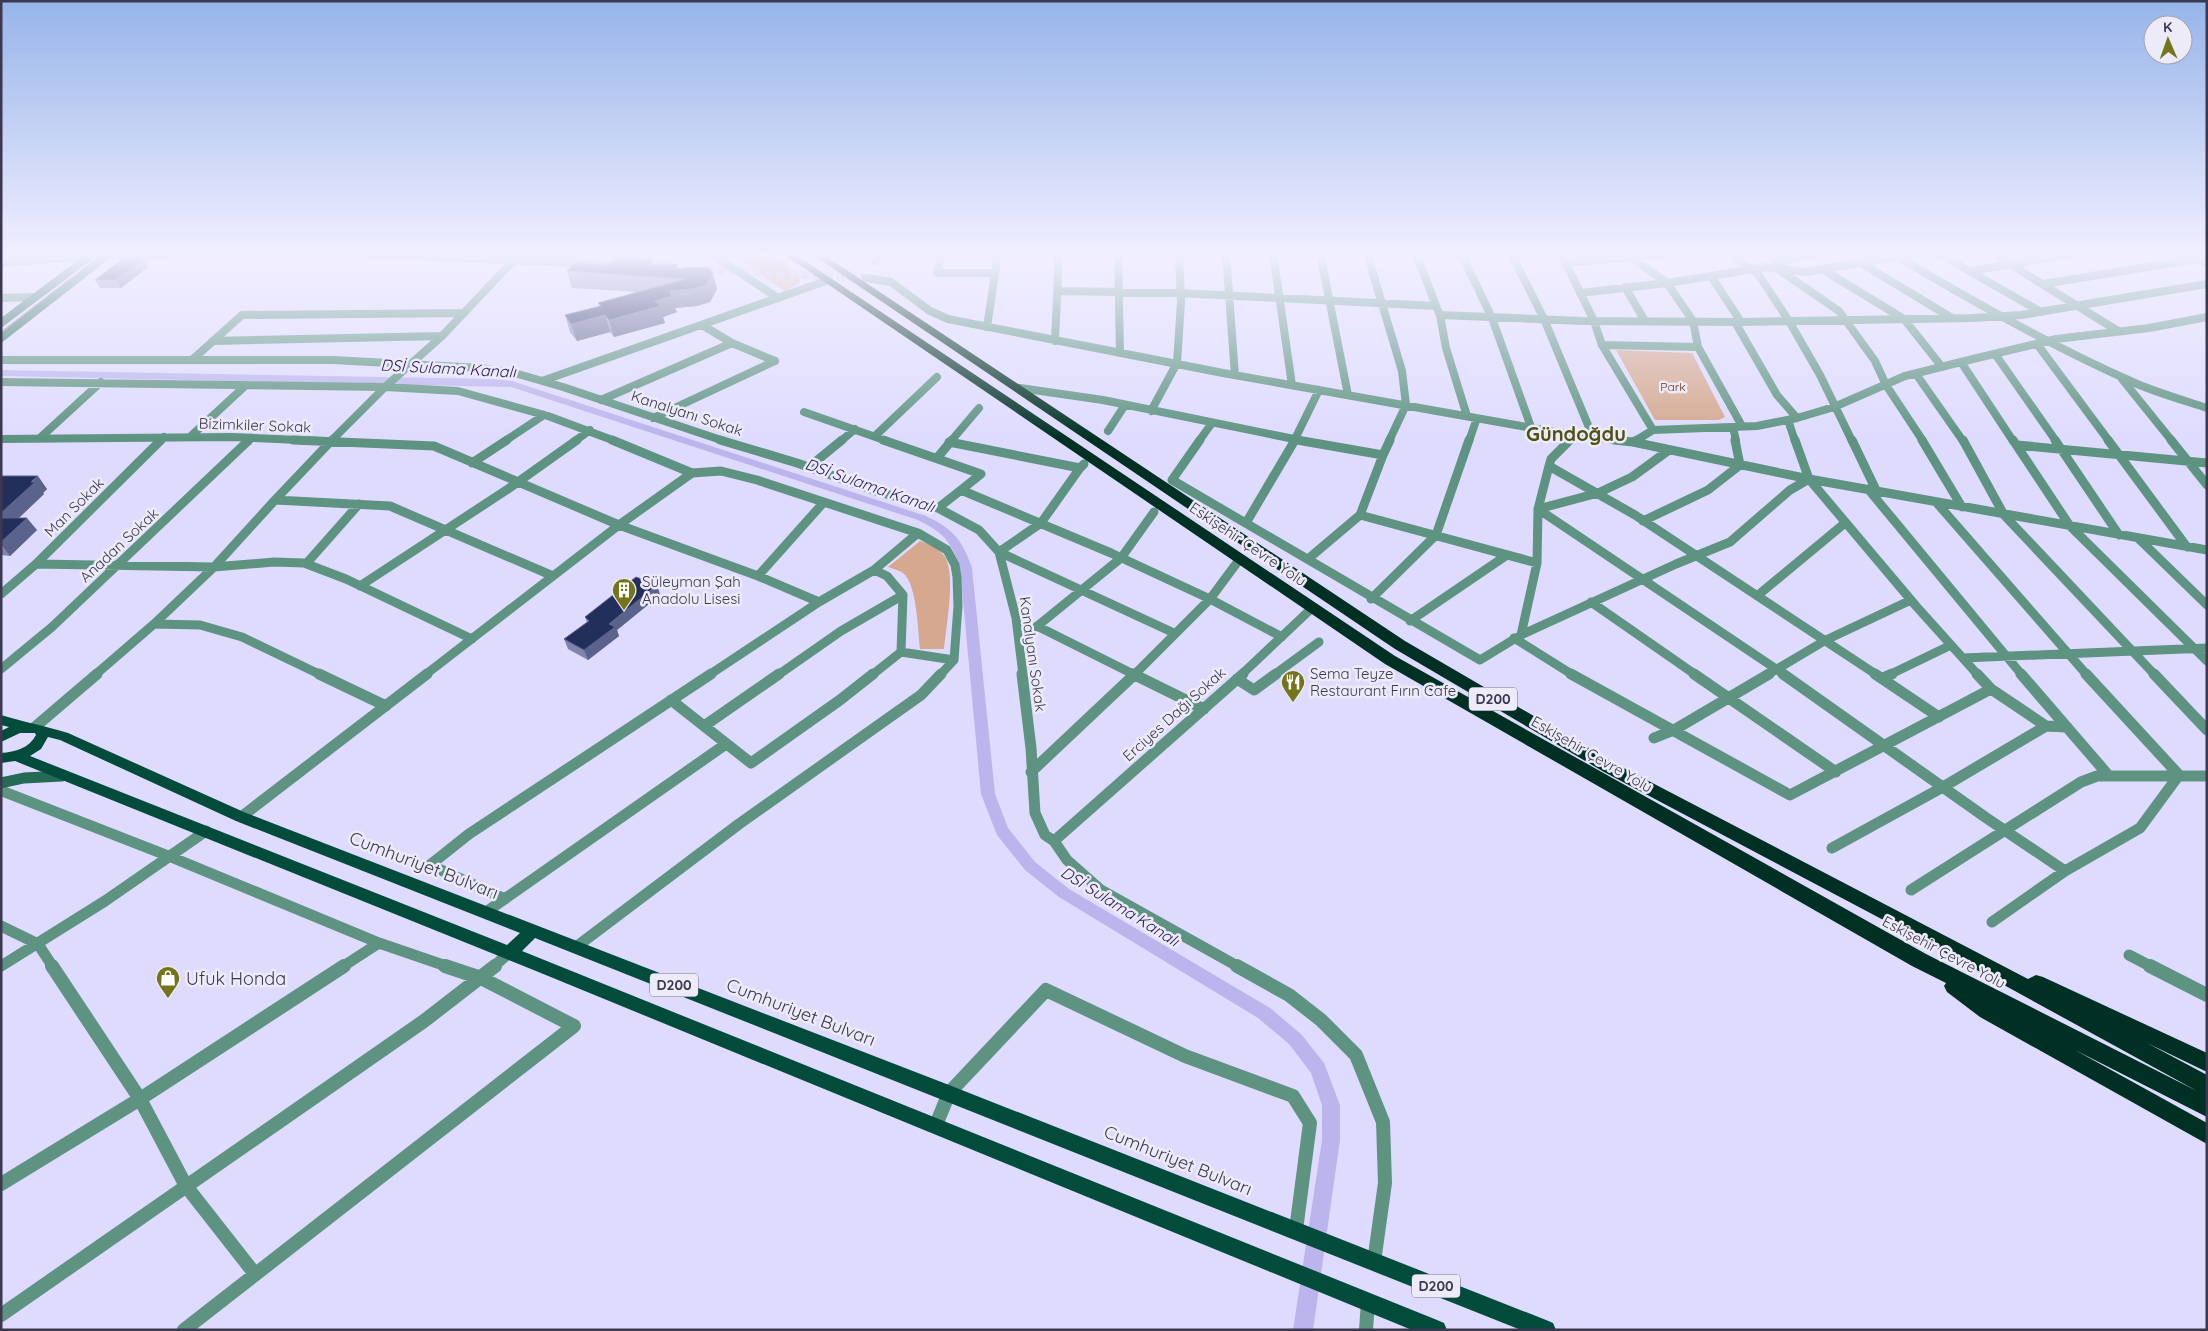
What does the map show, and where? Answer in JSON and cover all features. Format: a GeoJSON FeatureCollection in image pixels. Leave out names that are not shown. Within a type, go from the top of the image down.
{"type":"FeatureCollection","features":[{"type":"Feature","properties":{"kind":"highway","name":"Eskişehir Çevre Yolu"},"geometry":{"type":"LineString","coordinates":[[876,315],[1238,560],[1390,660],[1918,960],[2207,1108]]}},
{"type":"Feature","properties":{"kind":"highway","name":"Eskişehir Çevre Yolu"},"geometry":{"type":"LineString","coordinates":[[909,315],[1400,644],[1610,768],[1949,945],[2207,1086]]}},
{"type":"Feature","properties":{"kind":"highway"},"geometry":{"type":"LineString","coordinates":[[1949,945],[2207,1062]]}},
{"type":"Feature","properties":{"kind":"highway"},"geometry":{"type":"LineString","coordinates":[[1918,960],[1987,1011],[2207,1134]]}},
{"type":"Feature","properties":{"kind":"main road"},"geometry":{"type":"LineString","coordinates":[[1,323],[12,315]]}},
{"type":"Feature","properties":{"kind":"main road"},"geometry":{"type":"LineString","coordinates":[[1,338],[30,315]]}},
{"type":"Feature","properties":{"kind":"main road","name":"Cumhuriyet Bulvarı"},"geometry":{"type":"LineString","coordinates":[[1,720],[63,736],[241,817],[949,1092],[1546,1330]]}},
{"type":"Feature","properties":{"kind":"main road"},"geometry":{"type":"LineString","coordinates":[[1,737],[34,728],[41,739],[37,744],[7,759]]}},
{"type":"Feature","properties":{"kind":"main road"},"geometry":{"type":"LineString","coordinates":[[7,759],[62,776],[206,831],[936,1125],[1437,1330]]}},
{"type":"Feature","properties":{"kind":"main road"},"geometry":{"type":"LineString","coordinates":[[2,787],[24,778],[62,776]]}},
{"type":"Feature","properties":{"kind":"main road"},"geometry":{"type":"LineString","coordinates":[[509,953],[533,930]]}},
{"type":"Feature","properties":{"kind":"street"},"geometry":{"type":"LineString","coordinates":[[193,359],[242,315]]}},
{"type":"Feature","properties":{"kind":"street"},"geometry":{"type":"LineString","coordinates":[[34,728],[154,624],[214,567],[331,441],[462,315]]}},
{"type":"Feature","properties":{"kind":"street"},"geometry":{"type":"LineString","coordinates":[[542,381],[730,315]]}},
{"type":"Feature","properties":{"kind":"street"},"geometry":{"type":"LineString","coordinates":[[940,315],[987,327],[1120,354],[1574,435],[1633,442],[1809,479],[2207,550]]}},
{"type":"Feature","properties":{"kind":"street"},"geometry":{"type":"LineString","coordinates":[[987,327],[989,315]]}},
{"type":"Feature","properties":{"kind":"street"},"geometry":{"type":"LineString","coordinates":[[1055,341],[1057,315]]}},
{"type":"Feature","properties":{"kind":"street"},"geometry":{"type":"LineString","coordinates":[[1119,315],[1120,354]]}},
{"type":"Feature","properties":{"kind":"street"},"geometry":{"type":"LineString","coordinates":[[1151,411],[1178,363],[1179,315]]}},
{"type":"Feature","properties":{"kind":"street"},"geometry":{"type":"LineString","coordinates":[[1231,315],[1235,375]]}},
{"type":"Feature","properties":{"kind":"street"},"geometry":{"type":"LineString","coordinates":[[1283,315],[1292,385]]}},
{"type":"Feature","properties":{"kind":"street"},"geometry":{"type":"LineString","coordinates":[[1334,315],[1348,394]]}},
{"type":"Feature","properties":{"kind":"street"},"geometry":{"type":"LineString","coordinates":[[1308,560],[1360,515],[1383,455],[1406,405],[1402,371],[1385,315]]}},
{"type":"Feature","properties":{"kind":"street"},"geometry":{"type":"LineString","coordinates":[[1440,315],[1446,348],[1467,416]]}},
{"type":"Feature","properties":{"kind":"street"},"geometry":{"type":"LineString","coordinates":[[1442,315],[1594,321],[1738,322],[2008,315]]}},
{"type":"Feature","properties":{"kind":"street"},"geometry":{"type":"LineString","coordinates":[[1491,315],[1531,427]]}},
{"type":"Feature","properties":{"kind":"street"},"geometry":{"type":"LineString","coordinates":[[1542,315],[1593,437]]}},
{"type":"Feature","properties":{"kind":"street"},"geometry":{"type":"LineString","coordinates":[[1591,315],[1602,345],[1653,430]]}},
{"type":"Feature","properties":{"kind":"street"},"geometry":{"type":"LineString","coordinates":[[1642,315],[1645,321]]}},
{"type":"Feature","properties":{"kind":"street"},"geometry":{"type":"LineString","coordinates":[[1689,315],[1693,321],[1698,347],[1737,427],[1740,465]]}},
{"type":"Feature","properties":{"kind":"street"},"geometry":{"type":"LineString","coordinates":[[1734,315],[1777,395],[1793,419],[1809,479],[1911,600],[1991,689],[2046,726],[2067,727]]}},
{"type":"Feature","properties":{"kind":"street"},"geometry":{"type":"LineString","coordinates":[[1785,315],[1820,375],[1834,408],[1863,461],[1872,490],[2005,655],[2109,776]]}},
{"type":"Feature","properties":{"kind":"street"},"geometry":{"type":"LineString","coordinates":[[1842,315],[1874,361],[1886,385],[1921,438],[1962,507]]}},
{"type":"Feature","properties":{"kind":"street"},"geometry":{"type":"LineString","coordinates":[[1898,315],[1904,319],[1942,367]]}},
{"type":"Feature","properties":{"kind":"street"},"geometry":{"type":"LineString","coordinates":[[1947,315],[1952,318]]}},
{"type":"Feature","properties":{"kind":"street"},"geometry":{"type":"LineString","coordinates":[[2090,315],[2118,331]]}},
{"type":"Feature","properties":{"kind":"street"},"geometry":{"type":"LineString","coordinates":[[1999,316],[2119,376],[2205,408]]}},
{"type":"Feature","properties":{"kind":"street"},"geometry":{"type":"LineString","coordinates":[[1633,442],[1653,430],[1737,427],[1793,419],[1834,408],[1916,374],[1961,362],[2047,341],[2207,317]]}},
{"type":"Feature","properties":{"kind":"street"},"geometry":{"type":"LineString","coordinates":[[653,418],[775,361],[732,343],[702,325]]}},
{"type":"Feature","properties":{"kind":"street"},"geometry":{"type":"LineString","coordinates":[[213,341],[442,336]]}},
{"type":"Feature","properties":{"kind":"street"},"geometry":{"type":"LineString","coordinates":[[601,400],[732,343]]}},
{"type":"Feature","properties":{"kind":"street"},"geometry":{"type":"LineString","coordinates":[[2037,344],[2187,547]]}},
{"type":"Feature","properties":{"kind":"street"},"geometry":{"type":"LineString","coordinates":[[1602,345],[1698,347]]}},
{"type":"Feature","properties":{"kind":"street"},"geometry":{"type":"LineString","coordinates":[[1995,354],[2062,449],[2119,535]]}},
{"type":"Feature","properties":{"kind":"street","name":"Kanalyanı Sokak"},"geometry":{"type":"LineString","coordinates":[[1,360],[333,360],[481,368],[518,374],[809,467],[879,492],[938,508],[979,530],[999,552],[1016,618],[1031,748],[1035,813],[1045,835],[1054,841],[1066,860],[1101,890],[1289,995],[1321,1020],[1356,1055],[1383,1122],[1386,1183],[1374,1262]]}},
{"type":"Feature","properties":{"kind":"street"},"geometry":{"type":"LineString","coordinates":[[1961,362],[2070,526],[2207,661]]}},
{"type":"Feature","properties":{"kind":"street"},"geometry":{"type":"LineString","coordinates":[[1916,374],[1960,435],[2004,515],[2087,601],[2129,650],[2207,730]]}},
{"type":"Feature","properties":{"kind":"street"},"geometry":{"type":"LineString","coordinates":[[2119,376],[2207,485]]}},
{"type":"Feature","properties":{"kind":"street"},"geometry":{"type":"LineString","coordinates":[[875,436],[936,377]]}},
{"type":"Feature","properties":{"kind":"street"},"geometry":{"type":"LineString","coordinates":[[1,382],[388,385],[456,391],[544,415],[590,430],[692,472],[720,471],[757,480],[824,502],[918,533],[935,542],[949,553],[956,573],[958,596],[954,660],[921,695],[739,824],[576,947]]}},
{"type":"Feature","properties":{"kind":"street"},"geometry":{"type":"LineString","coordinates":[[41,437],[101,382]]}},
{"type":"Feature","properties":{"kind":"street"},"geometry":{"type":"LineString","coordinates":[[190,437],[246,385]]}},
{"type":"Feature","properties":{"kind":"street"},"geometry":{"type":"LineString","coordinates":[[1020,388],[1125,405],[1212,424],[1383,455]]}},
{"type":"Feature","properties":{"kind":"street"},"geometry":{"type":"LineString","coordinates":[[1246,523],[1295,440],[1319,390]]}},
{"type":"Feature","properties":{"kind":"street"},"geometry":{"type":"LineString","coordinates":[[1108,431],[1125,405]]}},
{"type":"Feature","properties":{"kind":"street"},"geometry":{"type":"LineString","coordinates":[[937,458],[979,408]]}},
{"type":"Feature","properties":{"kind":"street"},"geometry":{"type":"LineString","coordinates":[[804,412],[981,474],[938,508]]}},
{"type":"Feature","properties":{"kind":"street"},"geometry":{"type":"LineString","coordinates":[[472,463],[544,415]]}},
{"type":"Feature","properties":{"kind":"street"},"geometry":{"type":"LineString","coordinates":[[1371,599],[1436,535],[1477,418]]}},
{"type":"Feature","properties":{"kind":"street"},"geometry":{"type":"LineString","coordinates":[[1212,424],[1172,480],[1371,599],[1480,660],[1517,637],[1591,602],[1730,542],[1790,490],[1809,479]]}},
{"type":"Feature","properties":{"kind":"street"},"geometry":{"type":"LineString","coordinates":[[360,586],[445,531],[590,430]]}},
{"type":"Feature","properties":{"kind":"street"},"geometry":{"type":"LineString","coordinates":[[809,467],[855,430]]}},
{"type":"Feature","properties":{"kind":"street"},"geometry":{"type":"LineString","coordinates":[[1517,637],[1537,563],[1538,509],[1549,466],[1551,459],[1574,435]]}},
{"type":"Feature","properties":{"kind":"street","name":"Bizimkiler Sokak"},"geometry":{"type":"LineString","coordinates":[[1,439],[41,437],[252,438],[434,446],[619,525],[758,576],[819,602]]}},
{"type":"Feature","properties":{"kind":"street","name":"Man Sokak"},"geometry":{"type":"LineString","coordinates":[[1,594],[36,564],[164,437]]}},
{"type":"Feature","properties":{"kind":"street","name":"Anadan Sokak"},"geometry":{"type":"LineString","coordinates":[[1,668],[52,627],[252,438]]}},
{"type":"Feature","properties":{"kind":"street"},"geometry":{"type":"LineString","coordinates":[[949,442],[1082,466],[1041,523],[999,552]]}},
{"type":"Feature","properties":{"kind":"street"},"geometry":{"type":"LineString","coordinates":[[2017,444],[2207,463]]}},
{"type":"Feature","properties":{"kind":"street"},"geometry":{"type":"LineString","coordinates":[[1538,509],[1598,493],[1632,477],[1668,450]]}},
{"type":"Feature","properties":{"kind":"street"},"geometry":{"type":"LineString","coordinates":[[1643,521],[1708,490],[1740,465]]}},
{"type":"Feature","properties":{"kind":"street"},"geometry":{"type":"LineString","coordinates":[[1549,466],[1643,521],[1826,640],[1939,717]]}},
{"type":"Feature","properties":{"kind":"street"},"geometry":{"type":"LineString","coordinates":[[241,817],[619,525],[692,472]]}},
{"type":"Feature","properties":{"kind":"street"},"geometry":{"type":"LineString","coordinates":[[961,490],[1121,558],[1210,599],[1282,637]]}},
{"type":"Feature","properties":{"kind":"street"},"geometry":{"type":"LineString","coordinates":[[275,500],[390,506],[554,576]]}},
{"type":"Feature","properties":{"kind":"street"},"geometry":{"type":"LineString","coordinates":[[758,576],[824,502]]}},
{"type":"Feature","properties":{"kind":"street"},"geometry":{"type":"LineString","coordinates":[[1936,502],[2066,652],[2179,775]]}},
{"type":"Feature","properties":{"kind":"street"},"geometry":{"type":"LineString","coordinates":[[306,564],[359,504]]}},
{"type":"Feature","properties":{"kind":"street"},"geometry":{"type":"LineString","coordinates":[[1538,509],[1645,578],[1884,744],[2004,831],[2065,871]]}},
{"type":"Feature","properties":{"kind":"street"},"geometry":{"type":"LineString","coordinates":[[1019,641],[1121,558],[1154,512]]}},
{"type":"Feature","properties":{"kind":"street"},"geometry":{"type":"LineString","coordinates":[[1360,515],[1537,563]]}},
{"type":"Feature","properties":{"kind":"street"},"geometry":{"type":"LineString","coordinates":[[1757,596],[1845,523]]}},
{"type":"Feature","properties":{"kind":"street"},"geometry":{"type":"LineString","coordinates":[[505,899],[430,865],[469,834],[819,602],[874,570],[918,533]]}},
{"type":"Feature","properties":{"kind":"street"},"geometry":{"type":"LineString","coordinates":[[2138,538],[2207,605]]}},
{"type":"Feature","properties":{"kind":"street"},"geometry":{"type":"LineString","coordinates":[[999,552],[1174,633]]}},
{"type":"Feature","properties":{"kind":"street"},"geometry":{"type":"LineString","coordinates":[[1410,621],[1507,555]]}},
{"type":"Feature","properties":{"kind":"street"},"geometry":{"type":"LineString","coordinates":[[1031,772],[1135,674],[1210,599],[1238,560]]}},
{"type":"Feature","properties":{"kind":"street"},"geometry":{"type":"LineString","coordinates":[[36,564],[214,567],[274,562],[306,564],[360,586],[472,639]]}},
{"type":"Feature","properties":{"kind":"street"},"geometry":{"type":"LineString","coordinates":[[874,570],[887,576],[903,595],[902,652]]}},
{"type":"Feature","properties":{"kind":"street"},"geometry":{"type":"LineString","coordinates":[[704,726],[841,631],[903,595]]}},
{"type":"Feature","properties":{"kind":"street"},"geometry":{"type":"LineString","coordinates":[[1654,738],[1674,730],[1826,640],[1911,600]]}},
{"type":"Feature","properties":{"kind":"street"},"geometry":{"type":"LineString","coordinates":[[1591,602],[1836,772]]}},
{"type":"Feature","properties":{"kind":"street","name":"Erciyes Dağı Sokak"},"geometry":{"type":"LineString","coordinates":[[1054,841],[1204,709],[1312,608]]}},
{"type":"Feature","properties":{"kind":"street"},"geometry":{"type":"LineString","coordinates":[[154,624],[200,625],[242,637],[386,706]]}},
{"type":"Feature","properties":{"kind":"street"},"geometry":{"type":"LineString","coordinates":[[1037,626],[1204,709]]}},
{"type":"Feature","properties":{"kind":"street"},"geometry":{"type":"LineString","coordinates":[[1517,637],[1568,672],[1790,796],[1884,744],[1991,689]]}},
{"type":"Feature","properties":{"kind":"street"},"geometry":{"type":"LineString","coordinates":[[1237,679],[1254,690],[1319,642]]}},
{"type":"Feature","properties":{"kind":"street"},"geometry":{"type":"LineString","coordinates":[[1883,678],[1951,645]]}},
{"type":"Feature","properties":{"kind":"street"},"geometry":{"type":"LineString","coordinates":[[1963,658],[2066,652],[2207,648]]}},
{"type":"Feature","properties":{"kind":"street"},"geometry":{"type":"LineString","coordinates":[[671,700],[751,762],[840,700],[902,652],[954,660]]}},
{"type":"Feature","properties":{"kind":"street"},"geometry":{"type":"LineString","coordinates":[[1832,848],[1943,787],[2046,726]]}},
{"type":"Feature","properties":{"kind":"street"},"geometry":{"type":"LineString","coordinates":[[486,912],[726,744]]}},
{"type":"Feature","properties":{"kind":"street"},"geometry":{"type":"LineString","coordinates":[[1992,922],[2065,871],[2140,828],[2179,775]]}},
{"type":"Feature","properties":{"kind":"street"},"geometry":{"type":"LineString","coordinates":[[1911,890],[2081,782],[2097,776],[2207,776]]}},
{"type":"Feature","properties":{"kind":"street"},"geometry":{"type":"LineString","coordinates":[[2,787],[379,943],[481,978],[574,1026],[184,1330]]}},
{"type":"Feature","properties":{"kind":"street"},"geometry":{"type":"LineString","coordinates":[[1,966],[171,857],[206,831]]}},
{"type":"Feature","properties":{"kind":"street"},"geometry":{"type":"LineString","coordinates":[[1,926],[38,944],[140,1099],[186,1186],[255,1274]]}},
{"type":"Feature","properties":{"kind":"street"},"geometry":{"type":"LineString","coordinates":[[1,1184],[140,1099],[379,943]]}},
{"type":"Feature","properties":{"kind":"street"},"geometry":{"type":"LineString","coordinates":[[1,1314],[416,1027],[481,978],[509,953]]}},
{"type":"Feature","properties":{"kind":"street"},"geometry":{"type":"LineString","coordinates":[[2129,955],[2207,995]]}},
{"type":"Feature","properties":{"kind":"street"},"geometry":{"type":"LineString","coordinates":[[936,1125],[949,1092],[1046,990],[1185,1056],[1293,1096],[1310,1123],[1310,1236]]}},
{"type":"Feature","properties":{"kind":"street"},"geometry":{"type":"LineString","coordinates":[[1366,1330],[1368,1302]]}},
{"type":"Feature","properties":{"kind":"green space","name":"Park"},"geometry":{"type":"Polygon","coordinates":[[[1616,350],[1692,353],[1725,417],[1719,420],[1655,420],[1616,350]]]}},
{"type":"Feature","properties":{"kind":"green space"},"geometry":{"type":"Polygon","coordinates":[[[920,541],[940,551],[948,565],[950,588],[944,649],[920,649],[916,608],[908,578],[898,570],[888,567],[920,541]]]}},
{"type":"Feature","properties":{"kind":"building"},"geometry":{"type":"Polygon","coordinates":[[[565,315],[605,315],[571,324],[565,315]]]}},
{"type":"Feature","properties":{"kind":"building"},"geometry":{"type":"Polygon","coordinates":[[[605,315],[627,315],[609,320],[605,315]]]}},
{"type":"Feature","properties":{"kind":"building"},"geometry":{"type":"Polygon","coordinates":[[[1,476],[38,476],[31,482],[35,482],[1,513],[1,476]]]}},
{"type":"Feature","properties":{"kind":"building"},"geometry":{"type":"Polygon","coordinates":[[[1,518],[27,518],[1,542],[1,518]]]}},
{"type":"Feature","properties":{"kind":"building"},"geometry":{"type":"Polygon","coordinates":[[[636,577],[657,585],[609,624],[615,627],[584,650],[564,639],[589,621],[585,617],[636,577]]]}},
{"type":"Feature","properties":{"kind":"waterway","name":"DSİ Sulama Kanalı"},"geometry":{"type":"LineString","coordinates":[[1,373],[493,382],[512,384],[922,518],[940,527],[955,542],[966,568],[988,794],[1002,831],[1030,866],[1064,893],[1264,1013],[1295,1039],[1318,1069],[1331,1105],[1331,1140],[1303,1330]]}},
{"type":"Feature","properties":{"kind":"tram line"},"geometry":{"type":"LineString","coordinates":[[1,332],[23,315]]}},
{"type":"Feature","properties":{"kind":"place","name":"Süleyman Şah Anadolu Lisesi"},"geometry":{"type":"Point","coordinates":[624,611]}},
{"type":"Feature","properties":{"kind":"place","name":"Sema Teyze Restaurant Fırın Cafe"},"geometry":{"type":"Point","coordinates":[1293,703]}},
{"type":"Feature","properties":{"kind":"place","name":"Ufuk Honda"},"geometry":{"type":"Point","coordinates":[168,999]}},
{"type":"Feature","properties":{"kind":"district","name":"Gündoğdu"},"geometry":{"type":"Point","coordinates":[1576,433]}}]}
